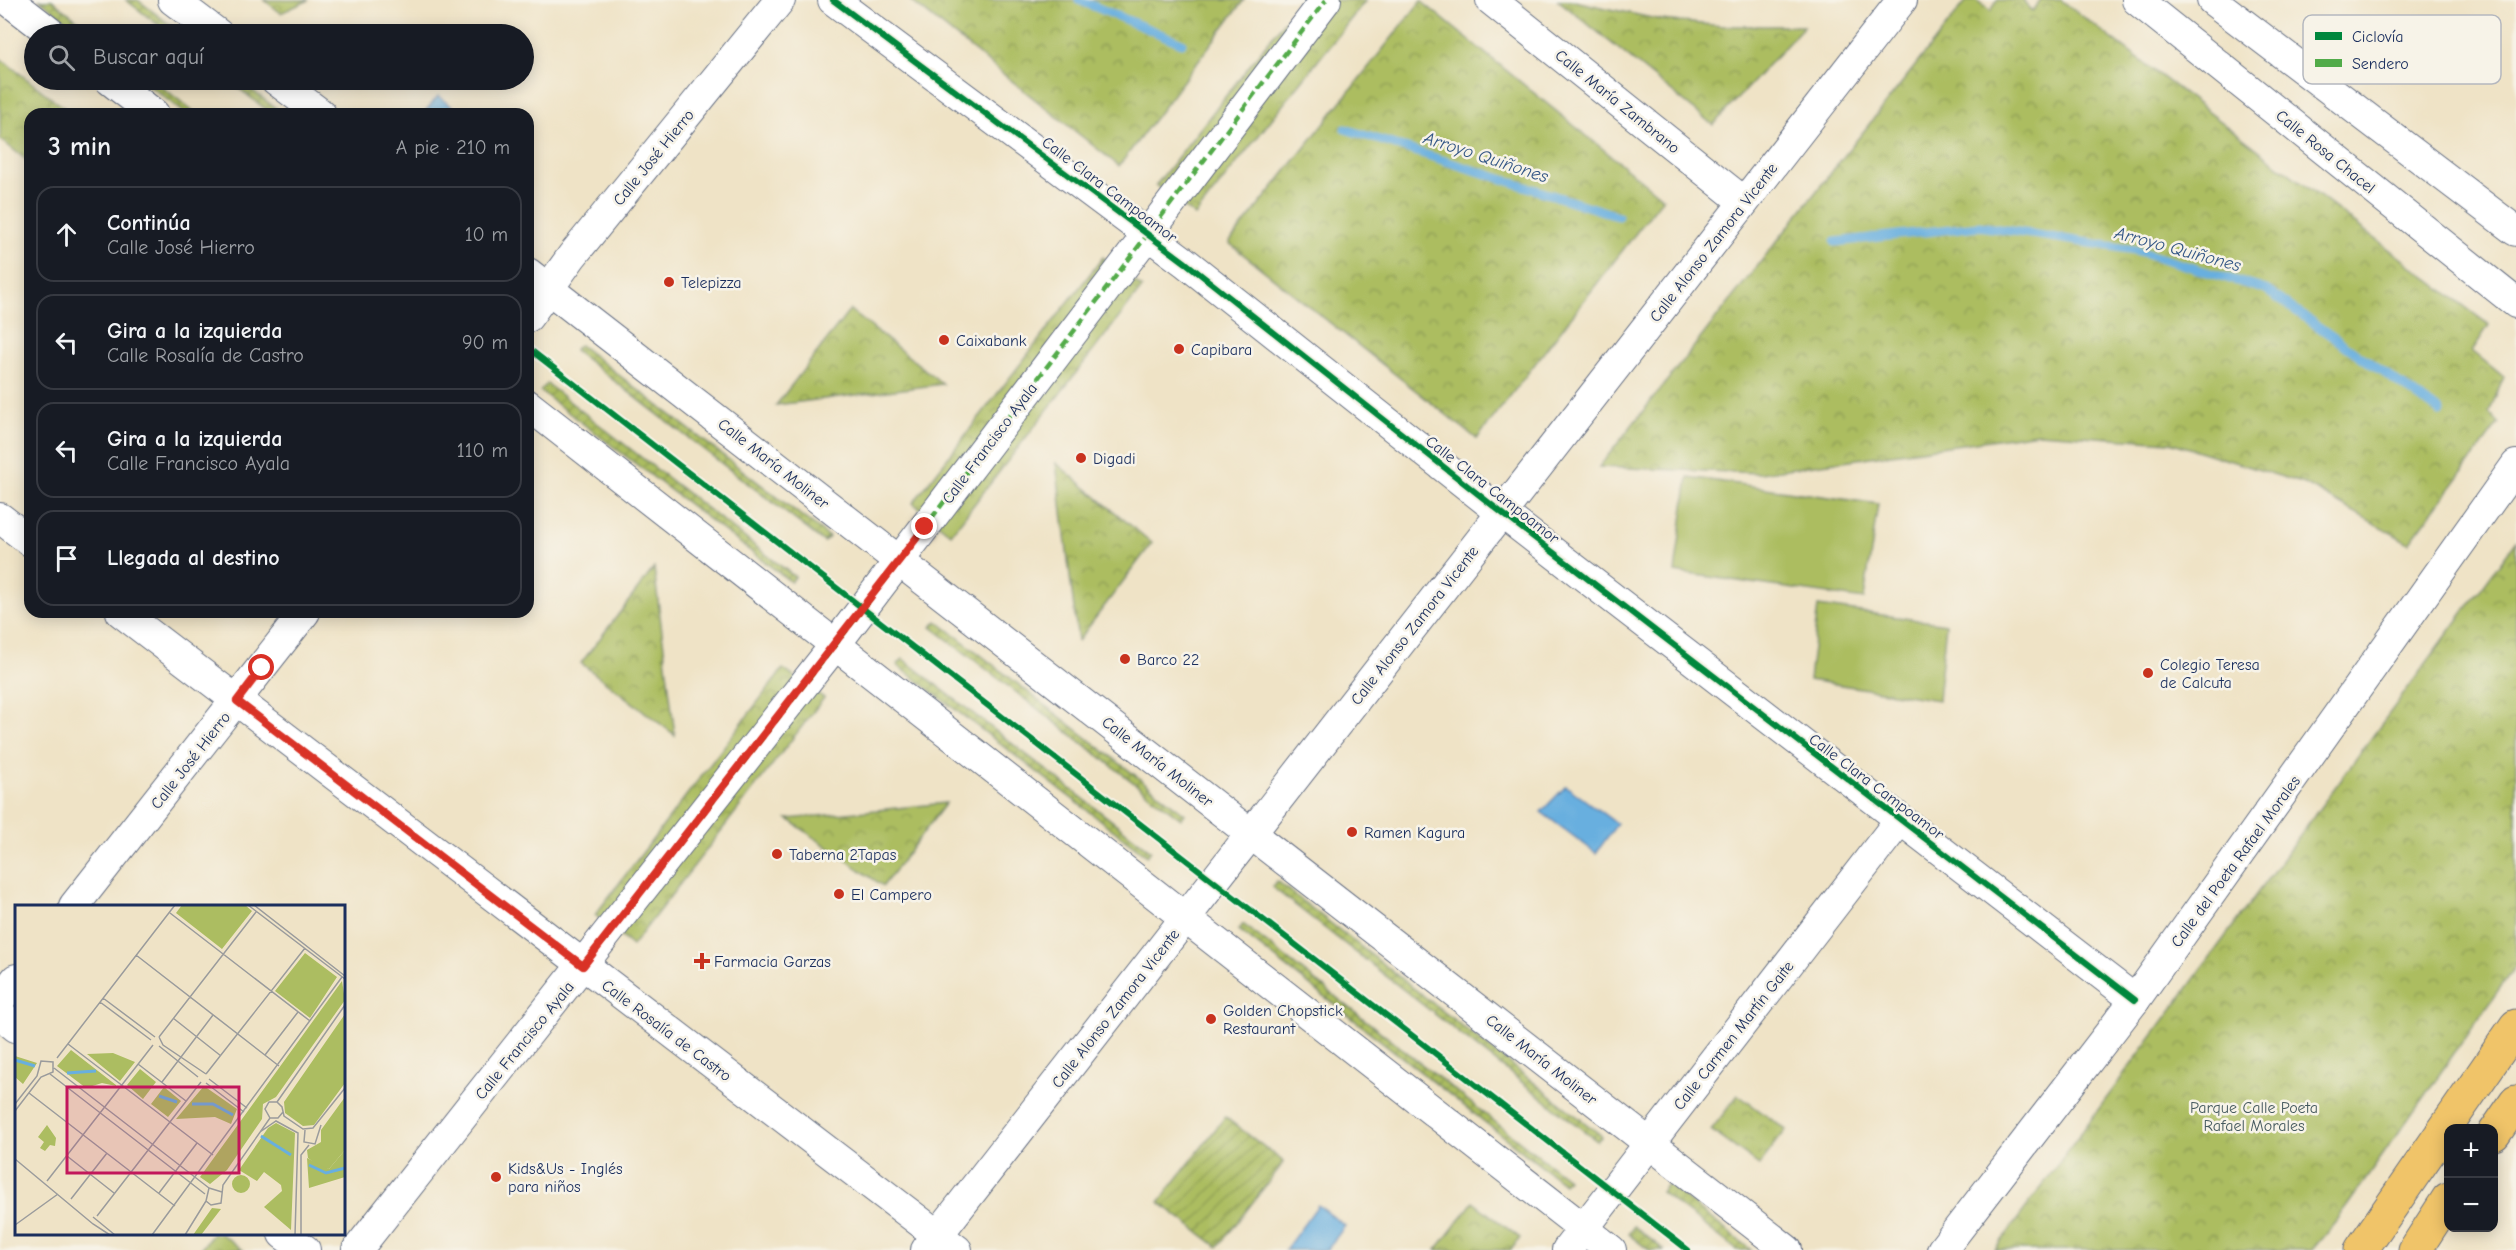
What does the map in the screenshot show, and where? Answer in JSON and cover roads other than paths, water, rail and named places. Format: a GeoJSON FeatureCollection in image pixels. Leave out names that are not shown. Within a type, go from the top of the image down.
{"type":"FeatureCollection","features":[{"type":"Feature","properties":{"kind":"main road"},"geometry":{"type":"LineString","coordinates":[[2361,1250],[2516,1026]]}},
{"type":"Feature","properties":{"kind":"main road"},"geometry":{"type":"LineString","coordinates":[[2498,1127],[2516,1102]]}},
{"type":"Feature","properties":{"kind":"main road"},"geometry":{"type":"LineString","coordinates":[[2415,1250],[2444,1205]]}},
{"type":"Feature","properties":{"kind":"street"},"geometry":{"type":"LineString","coordinates":[[8,0],[39,24]]}},
{"type":"Feature","properties":{"kind":"street"},"geometry":{"type":"LineString","coordinates":[[173,0],[205,24]]}},
{"type":"Feature","properties":{"kind":"street","name":"Calle José Hierro"},"geometry":{"type":"LineString","coordinates":[[538,281],[780,0]]}},
{"type":"Feature","properties":{"kind":"street","name":"Calle Clara Campoamor"},"geometry":{"type":"LineString","coordinates":[[834,0],[1148,234],[1502,513],[1899,821],[2135,1000]]}},
{"type":"Feature","properties":{"kind":"street","name":"Calle Francisco Ayala"},"geometry":{"type":"LineString","coordinates":[[357,1250],[835,645],[1326,0]]}},
{"type":"Feature","properties":{"kind":"street","name":"Calle María Zambrano"},"geometry":{"type":"LineString","coordinates":[[1491,0],[1744,202]]}},
{"type":"Feature","properties":{"kind":"street","name":"Calle Alonso Zamora Vicente"},"geometry":{"type":"LineString","coordinates":[[940,1245],[1185,918],[1902,0]]}},
{"type":"Feature","properties":{"kind":"street","name":"Calle Rosa Chacel"},"geometry":{"type":"LineString","coordinates":[[2137,0],[2516,303]]}},
{"type":"Feature","properties":{"kind":"street"},"geometry":{"type":"LineString","coordinates":[[2212,0],[2303,69]]}},
{"type":"Feature","properties":{"kind":"street"},"geometry":{"type":"LineString","coordinates":[[2323,84],[2516,231]]}},
{"type":"Feature","properties":{"kind":"street"},"geometry":{"type":"LineString","coordinates":[[123,90],[146,108]]}},
{"type":"Feature","properties":{"kind":"street"},"geometry":{"type":"LineString","coordinates":[[289,90],[313,108]]}},
{"type":"Feature","properties":{"kind":"street","name":"Calle María Moliner"},"geometry":{"type":"LineString","coordinates":[[538,281],[1787,1250]]}},
{"type":"Feature","properties":{"kind":"street"},"geometry":{"type":"LineString","coordinates":[[534,410],[1185,918],[1576,1240],[1611,1250]]}},
{"type":"Feature","properties":{"kind":"street","name":"Calle del Poeta Rafael Morales"},"geometry":{"type":"LineString","coordinates":[[1942,1250],[2135,1000],[2516,465]]}},
{"type":"Feature","properties":{"kind":"street"},"geometry":{"type":"LineString","coordinates":[[0,518],[24,536]]}},
{"type":"Feature","properties":{"kind":"street","name":"Calle Rosalía de Castro"},"geometry":{"type":"LineString","coordinates":[[129,618],[583,966],[940,1245]]}},
{"type":"Feature","properties":{"kind":"street","name":"Calle José Hierro"},"geometry":{"type":"LineString","coordinates":[[75,905],[300,618]]}},
{"type":"Feature","properties":{"kind":"street","name":"Calle Carmen Martín Gaite"},"geometry":{"type":"LineString","coordinates":[[1576,1240],[1899,821]]}},
{"type":"Feature","properties":{"kind":"street"},"geometry":{"type":"LineString","coordinates":[[0,1000],[15,980]]}},
{"type":"Feature","properties":{"kind":"street"},"geometry":{"type":"LineString","coordinates":[[0,1014],[15,1026]]}},
{"type":"Feature","properties":{"kind":"street"},"geometry":{"type":"LineString","coordinates":[[286,1235],[305,1250]]}},
{"type":"Feature","properties":{"kind":"water"},"geometry":{"type":"Polygon","coordinates":[[[438,96],[454,108],[428,108],[438,96]]]}},
{"type":"Feature","properties":{"kind":"water"},"geometry":{"type":"Polygon","coordinates":[[[1566,786],[1617,824],[1596,853],[1541,812],[1566,786]]]}},
{"type":"Feature","properties":{"kind":"water"},"geometry":{"type":"Polygon","coordinates":[[[1318,1205],[1345,1226],[1327,1250],[1285,1250],[1318,1205]]]}},
{"type":"Feature","properties":{"kind":"waterway","name":"Arroyo Quiñones"},"geometry":{"type":"LineString","coordinates":[[1079,0],[1182,43]]}},
{"type":"Feature","properties":{"kind":"waterway","name":"Arroyo Quiñones"},"geometry":{"type":"LineString","coordinates":[[1345,129],[1618,216]]}},
{"type":"Feature","properties":{"kind":"waterway","name":"Arroyo Quiñones"},"geometry":{"type":"LineString","coordinates":[[1835,242],[1979,226],[2135,250],[2266,290],[2440,412]]}},
{"type":"Feature","properties":{"kind":"place","name":"Telepizza"},"geometry":{"type":"Point","coordinates":[669,282]}},
{"type":"Feature","properties":{"kind":"place","name":"Caixabank"},"geometry":{"type":"Point","coordinates":[944,340]}},
{"type":"Feature","properties":{"kind":"place","name":"Capibara"},"geometry":{"type":"Point","coordinates":[1179,349]}},
{"type":"Feature","properties":{"kind":"place","name":"Digadi"},"geometry":{"type":"Point","coordinates":[1081,458]}},
{"type":"Feature","properties":{"kind":"place","name":"Barco 22"},"geometry":{"type":"Point","coordinates":[1125,659]}},
{"type":"Feature","properties":{"kind":"place","name":"Colegio Teresa de Calcuta"},"geometry":{"type":"Point","coordinates":[2148,673]}},
{"type":"Feature","properties":{"kind":"place","name":"Ramen Kagura"},"geometry":{"type":"Point","coordinates":[1352,832]}},
{"type":"Feature","properties":{"kind":"place","name":"Taberna 2Tapas"},"geometry":{"type":"Point","coordinates":[777,854]}},
{"type":"Feature","properties":{"kind":"place","name":"El Campero"},"geometry":{"type":"Point","coordinates":[839,894]}},
{"type":"Feature","properties":{"kind":"place","name":"Farmacia Garzas"},"geometry":{"type":"Point","coordinates":[702,961]}},
{"type":"Feature","properties":{"kind":"place","name":"Golden Chopstick Restaurant"},"geometry":{"type":"Point","coordinates":[1211,1019]}},
{"type":"Feature","properties":{"kind":"place","name":"Kids&Us - Inglés para niños"},"geometry":{"type":"Point","coordinates":[496,1177]}},
{"type":"Feature","properties":{"kind":"park label","name":"Parque Calle Poeta Rafael Morales"},"geometry":{"type":"Point","coordinates":[2254,1116]}}]}
